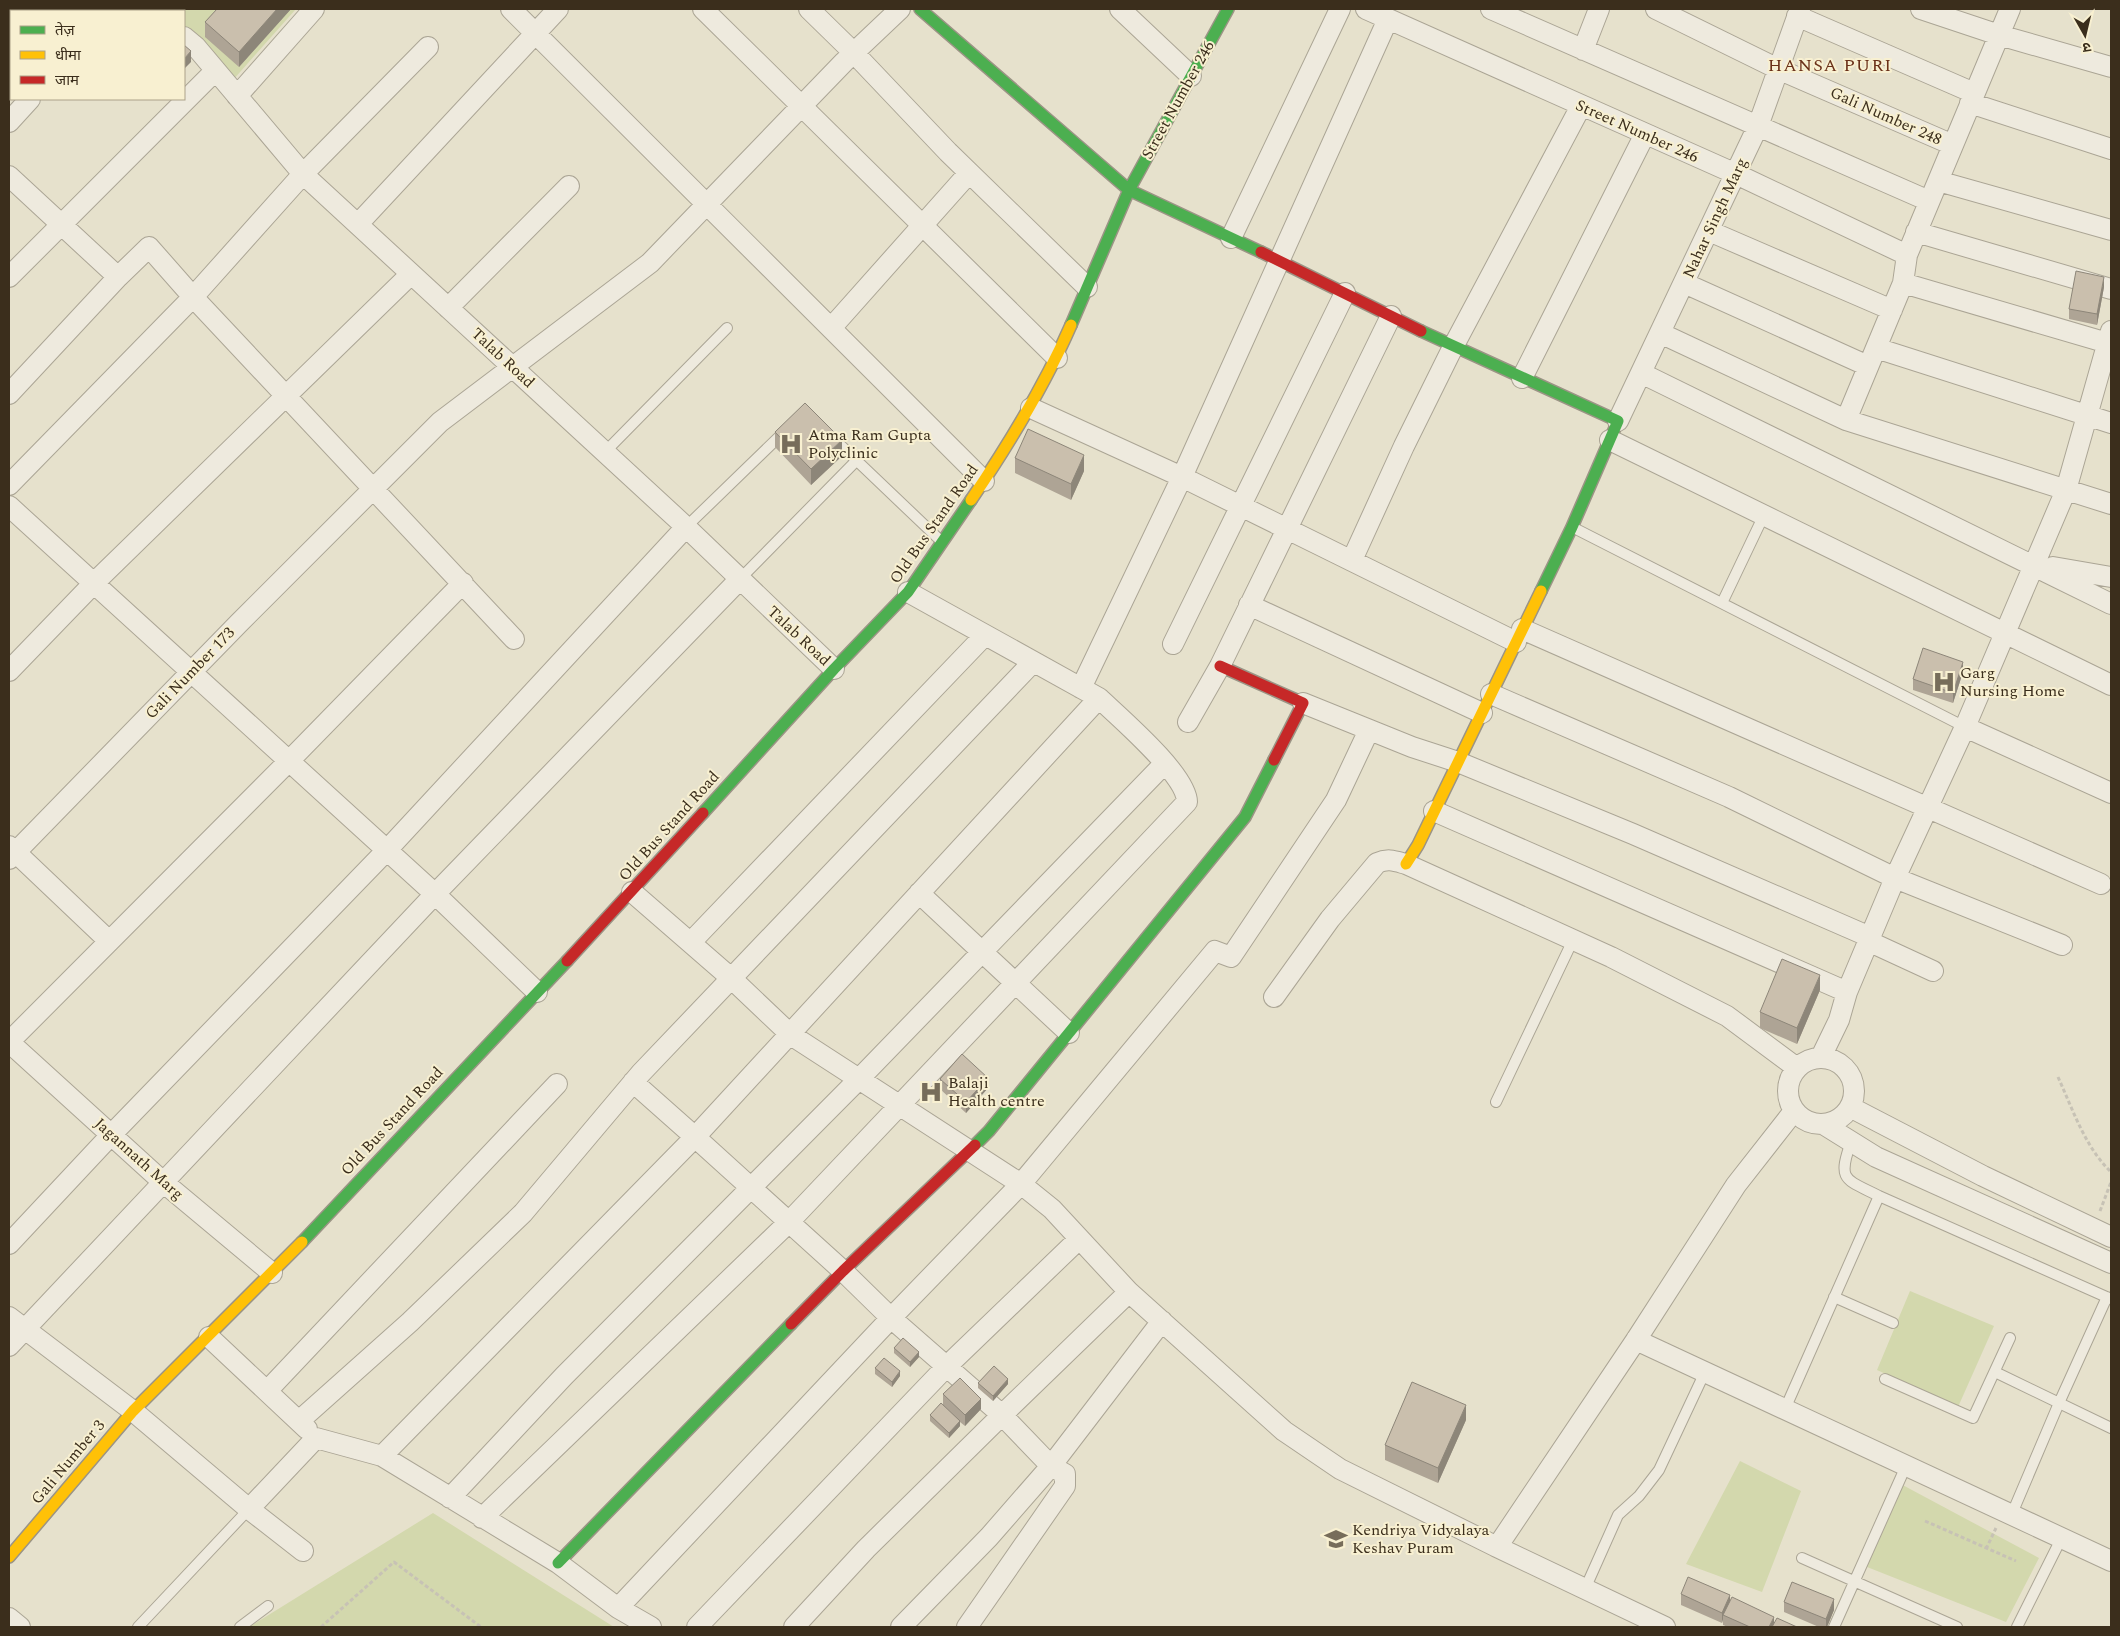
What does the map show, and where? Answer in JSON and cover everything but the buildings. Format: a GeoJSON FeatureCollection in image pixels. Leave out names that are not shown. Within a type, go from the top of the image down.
{"type":"FeatureCollection","features":[{"type":"Feature","properties":{"kind":"street"},"geometry":{"type":"LineString","coordinates":[[236,96],[314,9]]}},
{"type":"Feature","properties":{"kind":"street"},"geometry":{"type":"LineString","coordinates":[[511,9],[984,481]]}},
{"type":"Feature","properties":{"kind":"street"},"geometry":{"type":"LineString","coordinates":[[358,224],[558,9]]}},
{"type":"Feature","properties":{"kind":"street"},"geometry":{"type":"LineString","coordinates":[[703,9],[1057,358]]}},
{"type":"Feature","properties":{"kind":"street"},"geometry":{"type":"LineString","coordinates":[[809,9],[969,172],[1087,287]]}},
{"type":"Feature","properties":{"kind":"street","name":"Gali Number 173"},"geometry":{"type":"LineString","coordinates":[[11,852],[440,422],[650,263],[801,106],[900,9]]}},
{"type":"Feature","properties":{"kind":"street"},"geometry":{"type":"LineString","coordinates":[[920,9],[1129,190],[1280,261],[1453,347],[1618,421],[1572,527],[1434,811],[1406,864]]}},
{"type":"Feature","properties":{"kind":"street"},"geometry":{"type":"LineString","coordinates":[[1120,9],[1192,76]]}},
{"type":"Feature","properties":{"kind":"street","name":"Street Number 246"},"geometry":{"type":"LineString","coordinates":[[1129,190],[1228,9]]}},
{"type":"Feature","properties":{"kind":"street"},"geometry":{"type":"LineString","coordinates":[[1231,238],[1340,9]]}},
{"type":"Feature","properties":{"kind":"street","name":"Street Number 246"},"geometry":{"type":"LineString","coordinates":[[1366,9],[1736,174],[1907,255]]}},
{"type":"Feature","properties":{"kind":"street"},"geometry":{"type":"LineString","coordinates":[[1491,9],[1929,201]]}},
{"type":"Feature","properties":{"kind":"street"},"geometry":{"type":"LineString","coordinates":[[1583,50],[1599,9]]}},
{"type":"Feature","properties":{"kind":"street","name":"Gali Number 248"},"geometry":{"type":"LineString","coordinates":[[1656,9],[1778,68],[1953,145]]}},
{"type":"Feature","properties":{"kind":"street"},"geometry":{"type":"LineString","coordinates":[[1921,9],[1999,35],[2111,67]]}},
{"type":"Feature","properties":{"kind":"street"},"geometry":{"type":"LineString","coordinates":[[1846,420],[1903,283],[1907,255],[1916,232],[2010,9]]}},
{"type":"Feature","properties":{"kind":"street"},"geometry":{"type":"LineString","coordinates":[[1799,12],[1972,98],[2111,150]]}},
{"type":"Feature","properties":{"kind":"street","name":"Nahar Singh Marg"},"geometry":{"type":"LineString","coordinates":[[1618,421],[1758,126],[1799,12]]}},
{"type":"Feature","properties":{"kind":"street"},"geometry":{"type":"LineString","coordinates":[[1081,688],[1182,477],[1388,19]]}},
{"type":"Feature","properties":{"kind":"street","name":"Talab Road"},"geometry":{"type":"LineString","coordinates":[[185,38],[196,48],[303,174],[686,527],[739,580],[834,669]]}},
{"type":"Feature","properties":{"kind":"street"},"geometry":{"type":"LineString","coordinates":[[9,485],[193,297],[303,174],[428,47]]}},
{"type":"Feature","properties":{"kind":"street"},"geometry":{"type":"LineString","coordinates":[[9,278],[215,71]]}},
{"type":"Feature","properties":{"kind":"street"},"geometry":{"type":"LineString","coordinates":[[9,122],[29,100]]}},
{"type":"Feature","properties":{"kind":"street"},"geometry":{"type":"LineString","coordinates":[[1352,560],[1404,446],[1453,347],[1581,106]]}},
{"type":"Feature","properties":{"kind":"street"},"geometry":{"type":"LineString","coordinates":[[1522,378],[1645,134]]}},
{"type":"Feature","properties":{"kind":"street"},"geometry":{"type":"LineString","coordinates":[[832,328],[969,172]]}},
{"type":"Feature","properties":{"kind":"street"},"geometry":{"type":"LineString","coordinates":[[9,176],[60,226],[118,277]]}},
{"type":"Feature","properties":{"kind":"street"},"geometry":{"type":"LineString","coordinates":[[1938,181],[2111,230]]}},
{"type":"Feature","properties":{"kind":"street"},"geometry":{"type":"LineString","coordinates":[[448,308],[569,186]]}},
{"type":"Feature","properties":{"kind":"street","name":"Old Bus Stand Road"},"geometry":{"type":"LineString","coordinates":[[133,1411],[272,1273],[632,892],[834,669],[908,592],[1031,408],[1057,358],[1129,190]]}},
{"type":"Feature","properties":{"kind":"street"},"geometry":{"type":"LineString","coordinates":[[1709,231],[1892,310]]}},
{"type":"Feature","properties":{"kind":"street"},"geometry":{"type":"LineString","coordinates":[[1916,232],[2111,289]]}},
{"type":"Feature","properties":{"kind":"street"},"geometry":{"type":"LineString","coordinates":[[9,394],[118,277],[149,247],[193,297],[514,639]]}},
{"type":"Feature","properties":{"kind":"street"},"geometry":{"type":"LineString","coordinates":[[9,670],[94,583],[412,274]]}},
{"type":"Feature","properties":{"kind":"street"},"geometry":{"type":"LineString","coordinates":[[1684,282],[1872,357],[2111,423]]}},
{"type":"Feature","properties":{"kind":"street"},"geometry":{"type":"LineString","coordinates":[[1821,1057],[1839,1020],[1847,992],[1895,878],[1965,727],[2066,490],[2110,339],[1903,283]]}},
{"type":"Feature","properties":{"kind":"street"},"geometry":{"type":"LineString","coordinates":[[1173,644],[1345,294]]}},
{"type":"Feature","properties":{"kind":"street"},"geometry":{"type":"LineString","coordinates":[[1188,722],[1220,666],[1390,316]]}},
{"type":"Feature","properties":{"kind":"street"},"geometry":{"type":"LineString","coordinates":[[1660,333],[1846,420],[2111,504]]}},
{"type":"Feature","properties":{"kind":"street"},"geometry":{"type":"LineString","coordinates":[[1641,373],[2034,564],[2111,604]]}},
{"type":"Feature","properties":{"kind":"street"},"geometry":{"type":"LineString","coordinates":[[1031,408],[1182,477],[1352,560],[1519,635],[1928,807],[2101,884]]}},
{"type":"Feature","properties":{"kind":"street"},"geometry":{"type":"LineString","coordinates":[[1610,440],[2111,685]]}},
{"type":"Feature","properties":{"kind":"street"},"geometry":{"type":"LineString","coordinates":[[9,506],[435,894],[537,992]]}},
{"type":"Feature","properties":{"kind":"street"},"geometry":{"type":"LineString","coordinates":[[9,1244],[111,1135],[387,850],[686,527]]}},
{"type":"Feature","properties":{"kind":"street"},"geometry":{"type":"LineString","coordinates":[[2034,564],[2111,576]]}},
{"type":"Feature","properties":{"kind":"street"},"geometry":{"type":"LineString","coordinates":[[9,1346],[16,1324],[163,1182],[435,894],[739,580]]}},
{"type":"Feature","properties":{"kind":"street"},"geometry":{"type":"LineString","coordinates":[[9,1042],[463,583]]}},
{"type":"Feature","properties":{"kind":"street"},"geometry":{"type":"LineString","coordinates":[[482,1518],[788,1223],[1187,802],[1185,791],[1165,763],[1099,698],[908,592]]}},
{"type":"Feature","properties":{"kind":"street"},"geometry":{"type":"LineString","coordinates":[[1249,605],[1482,713]]}},
{"type":"Feature","properties":{"kind":"street"},"geometry":{"type":"LineString","coordinates":[[691,942],[985,635]]}},
{"type":"Feature","properties":{"kind":"street"},"geometry":{"type":"LineString","coordinates":[[299,1421],[460,1275],[523,1213],[633,1082],[1033,662]]}},
{"type":"Feature","properties":{"kind":"street"},"geometry":{"type":"LineString","coordinates":[[1220,666],[1369,730],[1458,762],[1634,834],[1869,939],[1932,971]]}},
{"type":"Feature","properties":{"kind":"street"},"geometry":{"type":"LineString","coordinates":[[1491,694],[1728,797],[1895,878],[2062,945]]}},
{"type":"Feature","properties":{"kind":"street"},"geometry":{"type":"LineString","coordinates":[[382,1456],[694,1138],[791,1035],[1099,698]]}},
{"type":"Feature","properties":{"kind":"street"},"geometry":{"type":"LineString","coordinates":[[558,1563],[843,1271],[989,1132],[1245,817],[1304,703]]}},
{"type":"Feature","properties":{"kind":"street"},"geometry":{"type":"LineString","coordinates":[[1965,727],[2111,793]]}},
{"type":"Feature","properties":{"kind":"street"},"geometry":{"type":"LineString","coordinates":[[618,1608],[891,1318],[1021,1184],[1216,951],[1231,957],[1336,800],[1369,730]]}},
{"type":"Feature","properties":{"kind":"street"},"geometry":{"type":"LineString","coordinates":[[450,1498],[564,1376],[750,1187],[860,1079],[981,951],[1165,763]]}},
{"type":"Feature","properties":{"kind":"street"},"geometry":{"type":"LineString","coordinates":[[1434,811],[1847,992]]}},
{"type":"Feature","properties":{"kind":"street"},"geometry":{"type":"LineString","coordinates":[[11,852],[109,941]]}},
{"type":"Feature","properties":{"kind":"street"},"geometry":{"type":"LineString","coordinates":[[1274,997],[1330,919],[1377,863],[1385,859],[1406,864],[1611,957],[1727,1016],[1797,1068]]}},
{"type":"Feature","properties":{"kind":"street"},"geometry":{"type":"LineString","coordinates":[[632,892],[691,942],[791,1035],[901,1104],[1021,1184],[1052,1209],[1129,1292],[1284,1431],[1340,1469],[1497,1547],[1665,1627]]}},
{"type":"Feature","properties":{"kind":"street"},"geometry":{"type":"LineString","coordinates":[[919,893],[1070,1033]]}},
{"type":"Feature","properties":{"kind":"street","name":"Jagannath Marg"},"geometry":{"type":"LineString","coordinates":[[9,1042],[163,1182],[272,1273]]}},
{"type":"Feature","properties":{"kind":"street"},"geometry":{"type":"LineString","coordinates":[[1821,1057],[1832,1059],[1842,1065],[1850,1074],[1854,1084],[1854,1096],[1843,1116],[1833,1122],[1823,1124],[1812,1123],[1794,1111],[1789,1102],[1787,1092],[1789,1081],[1797,1068],[1810,1059],[1821,1057]]}},
{"type":"Feature","properties":{"kind":"street"},"geometry":{"type":"LineString","coordinates":[[633,1082],[843,1271],[891,1318],[1002,1415],[1051,1466],[1065,1474],[1065,1486],[967,1627]]}},
{"type":"Feature","properties":{"kind":"street"},"geometry":{"type":"LineString","coordinates":[[267,1391],[557,1084]]}},
{"type":"Feature","properties":{"kind":"street"},"geometry":{"type":"LineString","coordinates":[[1850,1106],[1982,1176],[2111,1237]]}},
{"type":"Feature","properties":{"kind":"street"},"geometry":{"type":"LineString","coordinates":[[1497,1547],[1636,1340],[1736,1185],[1794,1111]]}},
{"type":"Feature","properties":{"kind":"street"},"geometry":{"type":"LineString","coordinates":[[1823,1124],[1876,1158],[2111,1263]]}},
{"type":"Feature","properties":{"kind":"street"},"geometry":{"type":"LineString","coordinates":[[697,1627],[946,1366],[1079,1239]]}},
{"type":"Feature","properties":{"kind":"street"},"geometry":{"type":"LineString","coordinates":[[794,1627],[866,1549],[1129,1292]]}},
{"type":"Feature","properties":{"kind":"street"},"geometry":{"type":"LineString","coordinates":[[901,1627],[989,1537],[1051,1466],[1162,1321]]}},
{"type":"Feature","properties":{"kind":"street"},"geometry":{"type":"LineString","coordinates":[[16,1324],[133,1411],[249,1509],[303,1551]]}},
{"type":"Feature","properties":{"kind":"street"},"geometry":{"type":"LineString","coordinates":[[209,1337],[316,1438],[382,1456],[558,1563],[618,1608],[652,1627]]}},
{"type":"Feature","properties":{"kind":"street"},"geometry":{"type":"LineString","coordinates":[[1636,1340],[2111,1561]]}},
{"type":"Feature","properties":{"kind":"street","name":"Gali Number 3"},"geometry":{"type":"LineString","coordinates":[[9,1557],[133,1411]]}},
{"type":"Feature","properties":{"kind":"street"},"geometry":{"type":"LineString","coordinates":[[249,1509],[316,1438]]}},
{"type":"Feature","properties":{"kind":"street"},"geometry":{"type":"LineString","coordinates":[[9,1618],[20,1627]]}},
{"type":"Feature","properties":{"kind":"lane"},"geometry":{"type":"LineString","coordinates":[[605,452],[727,328]]}},
{"type":"Feature","properties":{"kind":"lane"},"geometry":{"type":"LineString","coordinates":[[686,527],[791,425]]}},
{"type":"Feature","properties":{"kind":"lane"},"geometry":{"type":"LineString","coordinates":[[824,430],[942,542]]}},
{"type":"Feature","properties":{"kind":"lane"},"geometry":{"type":"LineString","coordinates":[[739,580],[857,460]]}},
{"type":"Feature","properties":{"kind":"lane"},"geometry":{"type":"LineString","coordinates":[[1722,603],[1763,516]]}},
{"type":"Feature","properties":{"kind":"lane"},"geometry":{"type":"LineString","coordinates":[[1572,527],[1965,727]]}},
{"type":"Feature","properties":{"kind":"lane"},"geometry":{"type":"LineString","coordinates":[[1496,1102],[1573,940]]}},
{"type":"Feature","properties":{"kind":"lane"},"geometry":{"type":"LineString","coordinates":[[1851,1142],[1844,1163],[1846,1178],[1879,1196],[2109,1298],[2059,1403],[2012,1516]]}},
{"type":"Feature","properties":{"kind":"lane"},"geometry":{"type":"LineString","coordinates":[[1785,1409],[1879,1196]]}},
{"type":"Feature","properties":{"kind":"lane"},"geometry":{"type":"LineString","coordinates":[[1834,1296],[1893,1323]]}},
{"type":"Feature","properties":{"kind":"lane"},"geometry":{"type":"LineString","coordinates":[[1885,1379],[1973,1418],[2010,1338]]}},
{"type":"Feature","properties":{"kind":"lane"},"geometry":{"type":"LineString","coordinates":[[1584,1589],[1618,1515],[1639,1496],[1659,1470],[1704,1372]]}},
{"type":"Feature","properties":{"kind":"lane"},"geometry":{"type":"LineString","coordinates":[[1995,1372],[2111,1428]]}},
{"type":"Feature","properties":{"kind":"lane"},"geometry":{"type":"LineString","coordinates":[[1834,1627],[1856,1582],[1906,1466]]}},
{"type":"Feature","properties":{"kind":"lane"},"geometry":{"type":"LineString","coordinates":[[138,1627],[249,1509]]}},
{"type":"Feature","properties":{"kind":"lane"},"geometry":{"type":"LineString","coordinates":[[2018,1627],[2061,1539]]}},
{"type":"Feature","properties":{"kind":"lane"},"geometry":{"type":"LineString","coordinates":[[1802,1558],[1957,1627]]}},
{"type":"Feature","properties":{"kind":"lane"},"geometry":{"type":"LineString","coordinates":[[240,1627],[268,1606]]}},
{"type":"Feature","properties":{"kind":"path"},"geometry":{"type":"LineString","coordinates":[[2058,1077],[2081,1129],[2098,1159],[2111,1172]]}},
{"type":"Feature","properties":{"kind":"path"},"geometry":{"type":"LineString","coordinates":[[2093,1228],[2111,1182]]}},
{"type":"Feature","properties":{"kind":"path"},"geometry":{"type":"LineString","coordinates":[[1925,1521],[2016,1561]]}},
{"type":"Feature","properties":{"kind":"path"},"geometry":{"type":"LineString","coordinates":[[321,1627],[394,1562],[482,1627]]}},
{"type":"Feature","properties":{"kind":"green space"},"geometry":{"type":"Polygon","coordinates":[[[160,9],[296,9],[233,80],[185,33],[185,10],[160,9]]]}},
{"type":"Feature","properties":{"kind":"green space"},"geometry":{"type":"Polygon","coordinates":[[[1910,1291],[1994,1326],[1958,1407],[1877,1370],[1910,1291]]]}},
{"type":"Feature","properties":{"kind":"green space"},"geometry":{"type":"Polygon","coordinates":[[[1740,1461],[1801,1491],[1762,1592],[1686,1564],[1740,1461]]]}},
{"type":"Feature","properties":{"kind":"green space"},"geometry":{"type":"Polygon","coordinates":[[[1897,1482],[2039,1558],[2006,1622],[1862,1565],[1897,1482]]]}},
{"type":"Feature","properties":{"kind":"green space"},"geometry":{"type":"Polygon","coordinates":[[[433,1513],[614,1627],[249,1627],[433,1513]]]}},
{"type":"Feature","properties":{"kind":"traffic: fast"},"geometry":{"type":"LineString","coordinates":[[920,9],[1129,190],[1261,252]]}},
{"type":"Feature","properties":{"kind":"traffic: fast"},"geometry":{"type":"LineString","coordinates":[[1071,325],[1129,190],[1228,9]]}},
{"type":"Feature","properties":{"kind":"traffic: fast"},"geometry":{"type":"LineString","coordinates":[[1421,331],[1618,421],[1572,527],[1541,591]]}},
{"type":"Feature","properties":{"kind":"traffic: fast"},"geometry":{"type":"LineString","coordinates":[[703,813],[834,669],[908,592],[971,500]]}},
{"type":"Feature","properties":{"kind":"traffic: fast"},"geometry":{"type":"LineString","coordinates":[[975,1145],[989,1131],[1245,817],[1274,760]]}},
{"type":"Feature","properties":{"kind":"traffic: fast"},"geometry":{"type":"LineString","coordinates":[[302,1242],[567,961]]}},
{"type":"Feature","properties":{"kind":"traffic: fast"},"geometry":{"type":"LineString","coordinates":[[558,1563],[791,1324]]}},
{"type":"Feature","properties":{"kind":"traffic: slow"},"geometry":{"type":"LineString","coordinates":[[971,500],[1025,415],[1061,348],[1071,325]]}},
{"type":"Feature","properties":{"kind":"traffic: slow"},"geometry":{"type":"LineString","coordinates":[[1406,864],[1418,845],[1541,591]]}},
{"type":"Feature","properties":{"kind":"traffic: slow"},"geometry":{"type":"LineString","coordinates":[[9,1557],[133,1411],[302,1242]]}},
{"type":"Feature","properties":{"kind":"traffic: jam"},"geometry":{"type":"LineString","coordinates":[[1261,252],[1421,331]]}},
{"type":"Feature","properties":{"kind":"traffic: jam"},"geometry":{"type":"LineString","coordinates":[[1220,666],[1303,703],[1274,760]]}},
{"type":"Feature","properties":{"kind":"traffic: jam"},"geometry":{"type":"LineString","coordinates":[[567,961],[703,813]]}},
{"type":"Feature","properties":{"kind":"traffic: jam"},"geometry":{"type":"LineString","coordinates":[[791,1324],[843,1271],[975,1145]]}},
{"type":"Feature","properties":{"kind":"place","name":"Atma Ram Gupta Polyclinic"},"geometry":{"type":"Point","coordinates":[791,444]}},
{"type":"Feature","properties":{"kind":"place","name":"Garg Nursing Home"},"geometry":{"type":"Point","coordinates":[1944,682]}},
{"type":"Feature","properties":{"kind":"place","name":"Balaji Health centre"},"geometry":{"type":"Point","coordinates":[931,1092]}},
{"type":"Feature","properties":{"kind":"place","name":"Kendriya Vidyalaya Keshav Puram"},"geometry":{"type":"Point","coordinates":[1336,1539]}},
{"type":"Feature","properties":{"kind":"district","name":"HANSA PURI"},"geometry":{"type":"Point","coordinates":[1830,65]}}]}
